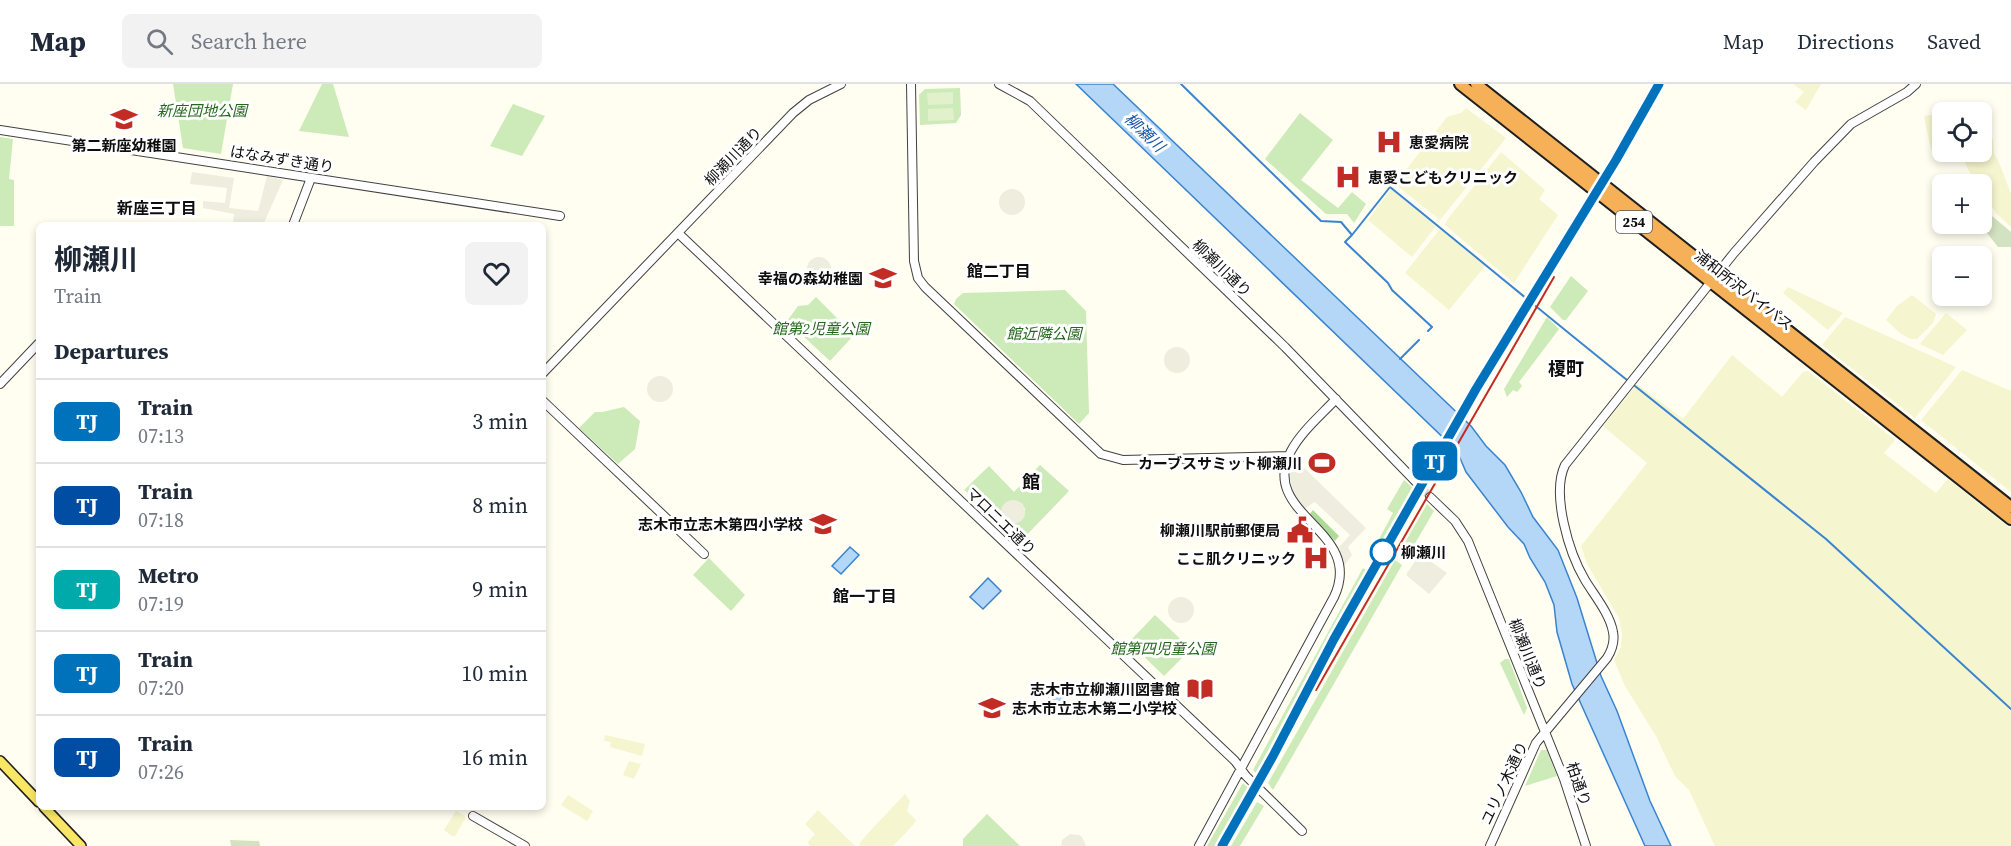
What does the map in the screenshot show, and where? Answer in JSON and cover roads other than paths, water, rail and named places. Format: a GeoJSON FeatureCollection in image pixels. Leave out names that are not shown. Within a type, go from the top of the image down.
{"type":"FeatureCollection","features":[{"type":"Feature","properties":{"kind":"highway","name":"浦和所沢バイパス"},"geometry":{"type":"LineString","coordinates":[[1460,84],[2011,519]]}},
{"type":"Feature","properties":{"kind":"highway","name":"浦和所沢バイパス"},"geometry":{"type":"LineString","coordinates":[[1476,84],[2011,507]]}},
{"type":"Feature","properties":{"kind":"main road"},"geometry":{"type":"LineString","coordinates":[[0,761],[36,799]]}},
{"type":"Feature","properties":{"kind":"main road"},"geometry":{"type":"LineString","coordinates":[[47,810],[81,846]]}},
{"type":"Feature","properties":{"kind":"street","name":"柳瀬川通り"},"geometry":{"type":"LineString","coordinates":[[546,371],[793,113],[809,100],[841,84]]}},
{"type":"Feature","properties":{"kind":"street"},"geometry":{"type":"LineString","coordinates":[[911,84],[914,261],[918,278],[925,287],[1101,454],[1123,460],[1289,456]]}},
{"type":"Feature","properties":{"kind":"street","name":"柳瀬川通り"},"geometry":{"type":"LineString","coordinates":[[999,84],[1030,101],[1285,347],[1416,482]]}},
{"type":"Feature","properties":{"kind":"street"},"geometry":{"type":"LineString","coordinates":[[1710,283],[1807,170],[1847,128],[1907,92],[1916,84]]}},
{"type":"Feature","properties":{"kind":"street","name":"はなみずき通り"},"geometry":{"type":"LineString","coordinates":[[0,130],[560,216]]}},
{"type":"Feature","properties":{"kind":"street"},"geometry":{"type":"LineString","coordinates":[[294,222],[311,178]]}},
{"type":"Feature","properties":{"kind":"street","name":"マロニエ通り"},"geometry":{"type":"LineString","coordinates":[[678,233],[1240,769],[1302,831]]}},
{"type":"Feature","properties":{"kind":"street","name":"ユリノ木通り"},"geometry":{"type":"LineString","coordinates":[[1490,846],[1528,758],[1545,732],[1605,661],[1614,642],[1612,628],[1574,557],[1559,497],[1561,473],[1569,459],[1710,283]]}},
{"type":"Feature","properties":{"kind":"street"},"geometry":{"type":"LineString","coordinates":[[0,384],[36,346]]}},
{"type":"Feature","properties":{"kind":"street"},"geometry":{"type":"LineString","coordinates":[[1199,846],[1334,597],[1338,585],[1339,563],[1332,546],[1299,511],[1289,495],[1285,471],[1289,456],[1299,439],[1336,399]]}},
{"type":"Feature","properties":{"kind":"street"},"geometry":{"type":"LineString","coordinates":[[546,404],[704,554]]}},
{"type":"Feature","properties":{"kind":"street","name":"柳瀬川通り"},"geometry":{"type":"LineString","coordinates":[[1430,497],[1455,521],[1468,541],[1545,732]]}},
{"type":"Feature","properties":{"kind":"street","name":"柏通り"},"geometry":{"type":"LineString","coordinates":[[1545,732],[1564,779],[1586,846]]}},
{"type":"Feature","properties":{"kind":"street"},"geometry":{"type":"LineString","coordinates":[[473,816],[525,846]]}},
{"type":"Feature","properties":{"kind":"water"},"geometry":{"type":"Polygon","coordinates":[[[1076,84],[1113,84],[1471,426],[1486,446],[1505,465],[1533,517],[1558,550],[1577,598],[1601,676],[1617,711],[1650,801],[1671,846],[1645,846],[1572,684],[1557,632],[1554,605],[1545,582],[1524,544],[1466,472],[1457,451],[1076,84]]]}},
{"type":"Feature","properties":{"kind":"water"},"geometry":{"type":"Polygon","coordinates":[[[850,547],[859,555],[841,574],[832,566],[850,547]]]}},
{"type":"Feature","properties":{"kind":"water"},"geometry":{"type":"Polygon","coordinates":[[[988,578],[1001,591],[983,609],[970,597],[988,578]]]}},
{"type":"Feature","properties":{"kind":"water"},"geometry":{"type":"Polygon","coordinates":[[[1060,686],[1069,694],[1050,714],[1042,706],[1060,686]]]}},
{"type":"Feature","properties":{"kind":"waterway"},"geometry":{"type":"LineString","coordinates":[[1181,84],[1321,221],[1341,222],[1352,235],[1390,187],[1627,380]]}},
{"type":"Feature","properties":{"kind":"waterway"},"geometry":{"type":"LineString","coordinates":[[1352,235],[1345,242],[1432,327],[1428,331]]}},
{"type":"Feature","properties":{"kind":"waterway"},"geometry":{"type":"LineString","coordinates":[[1400,359],[1419,340]]}},
{"type":"Feature","properties":{"kind":"waterway"},"geometry":{"type":"LineString","coordinates":[[1635,386],[1826,539],[2011,709]]}},
{"type":"Feature","properties":{"kind":"tunnel"},"geometry":{"type":"LineString","coordinates":[[1416,482],[1430,497]]}},
{"type":"Feature","properties":{"kind":"railway"},"geometry":{"type":"LineString","coordinates":[[1222,846],[1273,756],[1334,639],[1486,371],[1616,160],[1659,84]]}},
{"type":"Feature","properties":{"kind":"railway"},"geometry":{"type":"LineString","coordinates":[[1316,690],[1554,277]]}},
{"type":"Feature","properties":{"kind":"train","name":"TJ"},"geometry":{"type":"LineString","coordinates":[[1222,846],[1273,756],[1334,639],[1476,389],[1616,160],[1659,84]]}},
{"type":"Feature","properties":{"kind":"place","name":"第二新座幼稚園"},"geometry":{"type":"Point","coordinates":[124,119]}},
{"type":"Feature","properties":{"kind":"place","name":"恵愛病院"},"geometry":{"type":"Point","coordinates":[1389,142]}},
{"type":"Feature","properties":{"kind":"place","name":"恵愛こどもクリニック"},"geometry":{"type":"Point","coordinates":[1348,177]}},
{"type":"Feature","properties":{"kind":"place","name":"幸福の森幼稚園"},"geometry":{"type":"Point","coordinates":[883,278]}},
{"type":"Feature","properties":{"kind":"place","name":"カーブスサミット柳瀬川"},"geometry":{"type":"Point","coordinates":[1322,463]}},
{"type":"Feature","properties":{"kind":"place","name":"志木市立志木第四小学校"},"geometry":{"type":"Point","coordinates":[823,524]}},
{"type":"Feature","properties":{"kind":"place","name":"柳瀬川駅前郵便局"},"geometry":{"type":"Point","coordinates":[1300,530]}},
{"type":"Feature","properties":{"kind":"place","name":"柳瀬川"},"geometry":{"type":"Point","coordinates":[1383,552]}},
{"type":"Feature","properties":{"kind":"place","name":"ここ肌クリニック"},"geometry":{"type":"Point","coordinates":[1316,558]}},
{"type":"Feature","properties":{"kind":"place","name":"志木市立柳瀬川図書館"},"geometry":{"type":"Point","coordinates":[1200,689]}},
{"type":"Feature","properties":{"kind":"place","name":"志木市立志木第二小学校"},"geometry":{"type":"Point","coordinates":[992,708]}},
{"type":"Feature","properties":{"kind":"district","name":"新座三丁目"},"geometry":{"type":"Point","coordinates":[157,208]}},
{"type":"Feature","properties":{"kind":"district","name":"館二丁目"},"geometry":{"type":"Point","coordinates":[999,271]}},
{"type":"Feature","properties":{"kind":"district","name":"榎町"},"geometry":{"type":"Point","coordinates":[1566,368]}},
{"type":"Feature","properties":{"kind":"district","name":"館"},"geometry":{"type":"Point","coordinates":[1031,481]}},
{"type":"Feature","properties":{"kind":"district","name":"館一丁目"},"geometry":{"type":"Point","coordinates":[865,596]}},
{"type":"Feature","properties":{"kind":"park label","name":"新座団地公園"},"geometry":{"type":"Point","coordinates":[202,110]}},
{"type":"Feature","properties":{"kind":"park label","name":"館第2児童公園"},"geometry":{"type":"Point","coordinates":[821,328]}},
{"type":"Feature","properties":{"kind":"park label","name":"館近隣公園"},"geometry":{"type":"Point","coordinates":[1044,333]}},
{"type":"Feature","properties":{"kind":"park label","name":"館第四児童公園"},"geometry":{"type":"Point","coordinates":[1163,648]}}]}
